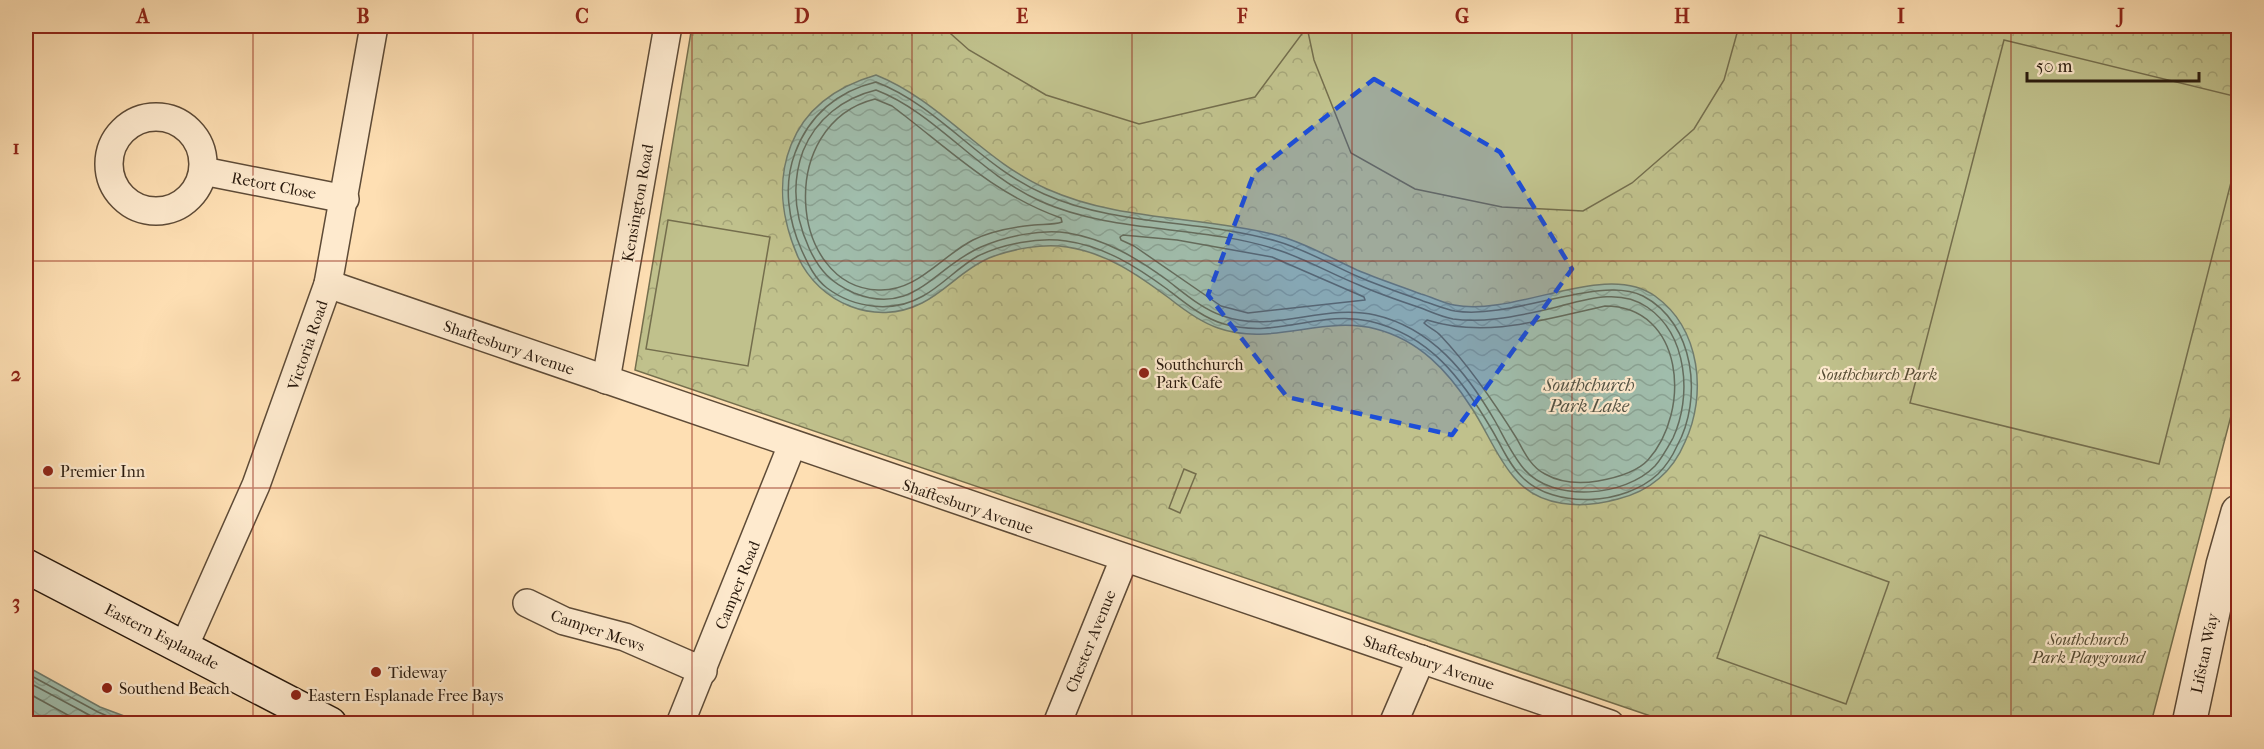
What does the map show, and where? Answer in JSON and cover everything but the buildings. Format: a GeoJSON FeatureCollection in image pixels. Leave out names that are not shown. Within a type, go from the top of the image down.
{"type":"FeatureCollection","features":[{"type":"Feature","properties":{"kind":"main road","name":"Lifstan Way"},"geometry":{"type":"LineString","coordinates":[[2189,723],[2223,565],[2238,512]]}},
{"type":"Feature","properties":{"kind":"main road","name":"Eastern Esplanade"},"geometry":{"type":"LineString","coordinates":[[26,566],[330,723]]}},
{"type":"Feature","properties":{"kind":"street","name":"Victoria Road"},"geometry":{"type":"LineString","coordinates":[[184,647],[256,485],[328,284],[345,199],[374,26]]}},
{"type":"Feature","properties":{"kind":"street","name":"Kensington Road"},"geometry":{"type":"LineString","coordinates":[[606,380],[668,26]]}},
{"type":"Feature","properties":{"kind":"street","name":"Retort Close"},"geometry":{"type":"LineString","coordinates":[[203,171],[345,199]]}},
{"type":"Feature","properties":{"kind":"street","name":"Shaftesbury Avenue"},"geometry":{"type":"LineString","coordinates":[[328,284],[792,446],[1610,723]]}},
{"type":"Feature","properties":{"kind":"street","name":"Camper Road"},"geometry":{"type":"LineString","coordinates":[[680,723],[703,671],[792,446]]}},
{"type":"Feature","properties":{"kind":"street","name":"Chester Avenue"},"geometry":{"type":"LineString","coordinates":[[1057,723],[1124,559]]}},
{"type":"Feature","properties":{"kind":"street","name":"Camper Mews"},"geometry":{"type":"LineString","coordinates":[[527,603],[564,621],[625,637],[703,671]]}},
{"type":"Feature","properties":{"kind":"street"},"geometry":{"type":"LineString","coordinates":[[1393,723],[1421,659]]}},
{"type":"Feature","properties":{"kind":"highlighted area"},"geometry":{"type":"Polygon","coordinates":[[[1374,79],[1500,152],[1572,269],[1452,435],[1287,397],[1208,295],[1254,173],[1374,79]]]}},
{"type":"Feature","properties":{"kind":"green space","name":"Southchurch Park"},"geometry":{"type":"Polygon","coordinates":[[[692,26],[2238,26],[2238,389],[2151,723],[1671,723],[635,370],[692,26]]]}},
{"type":"Feature","properties":{"kind":"green space"},"geometry":{"type":"Polygon","coordinates":[[[942,26],[1739,26],[1724,80],[1694,129],[1632,183],[1583,211],[1502,207],[1415,189],[1351,153],[1314,60],[1307,27],[1255,97],[1139,124],[1046,95],[969,50],[942,26]]]}},
{"type":"Feature","properties":{"kind":"green space"},"geometry":{"type":"Polygon","coordinates":[[[2004,40],[2238,97],[2238,155],[2159,464],[1910,403],[2004,40]]]}},
{"type":"Feature","properties":{"kind":"green space"},"geometry":{"type":"Polygon","coordinates":[[[668,220],[770,237],[748,366],[646,349],[668,220]]]}},
{"type":"Feature","properties":{"kind":"green space"},"geometry":{"type":"Polygon","coordinates":[[[1184,469],[1196,474],[1180,513],[1169,508],[1184,469]]]}},
{"type":"Feature","properties":{"kind":"green space"},"geometry":{"type":"Polygon","coordinates":[[[1760,535],[1889,582],[1846,704],[1717,658],[1760,535]]]}},
{"type":"Feature","properties":{"kind":"water","name":"Southchurch Park Lake"},"geometry":{"type":"Polygon","coordinates":[[[876,75],[921,100],[1002,163],[1024,177],[1047,189],[1102,207],[1130,213],[1244,228],[1283,237],[1357,270],[1454,305],[1479,307],[1505,304],[1586,286],[1611,284],[1635,287],[1655,296],[1682,326],[1691,344],[1696,364],[1696,404],[1692,424],[1680,453],[1667,472],[1659,479],[1630,496],[1576,505],[1548,500],[1523,487],[1513,476],[1501,460],[1476,415],[1452,381],[1431,359],[1406,341],[1376,329],[1356,326],[1258,334],[1238,333],[1218,328],[1192,315],[1146,281],[1121,266],[1095,254],[1067,247],[1028,248],[989,258],[971,268],[931,298],[904,310],[868,311],[850,306],[834,298],[807,273],[792,243],[785,215],[782,187],[786,159],[791,145],[797,132],[814,109],[836,92],[876,75]]]}},
{"type":"Feature","properties":{"kind":"water"},"geometry":{"type":"Polygon","coordinates":[[[26,666],[100,707],[143,723],[26,723],[26,666]]]}},
{"type":"Feature","properties":{"kind":"place","name":"Southchurch Park Cafe"},"geometry":{"type":"Point","coordinates":[1144,373]}},
{"type":"Feature","properties":{"kind":"place","name":"Premier Inn"},"geometry":{"type":"Point","coordinates":[48,471]}},
{"type":"Feature","properties":{"kind":"place","name":"Tideway"},"geometry":{"type":"Point","coordinates":[376,672]}},
{"type":"Feature","properties":{"kind":"place","name":"Southend Beach"},"geometry":{"type":"Point","coordinates":[107,688]}},
{"type":"Feature","properties":{"kind":"place","name":"Eastern Esplanade Free Bays"},"geometry":{"type":"Point","coordinates":[296,695]}},
{"type":"Feature","properties":{"kind":"park label","name":"Southchurch Park Playground"},"geometry":{"type":"Point","coordinates":[2088,648]}}]}
